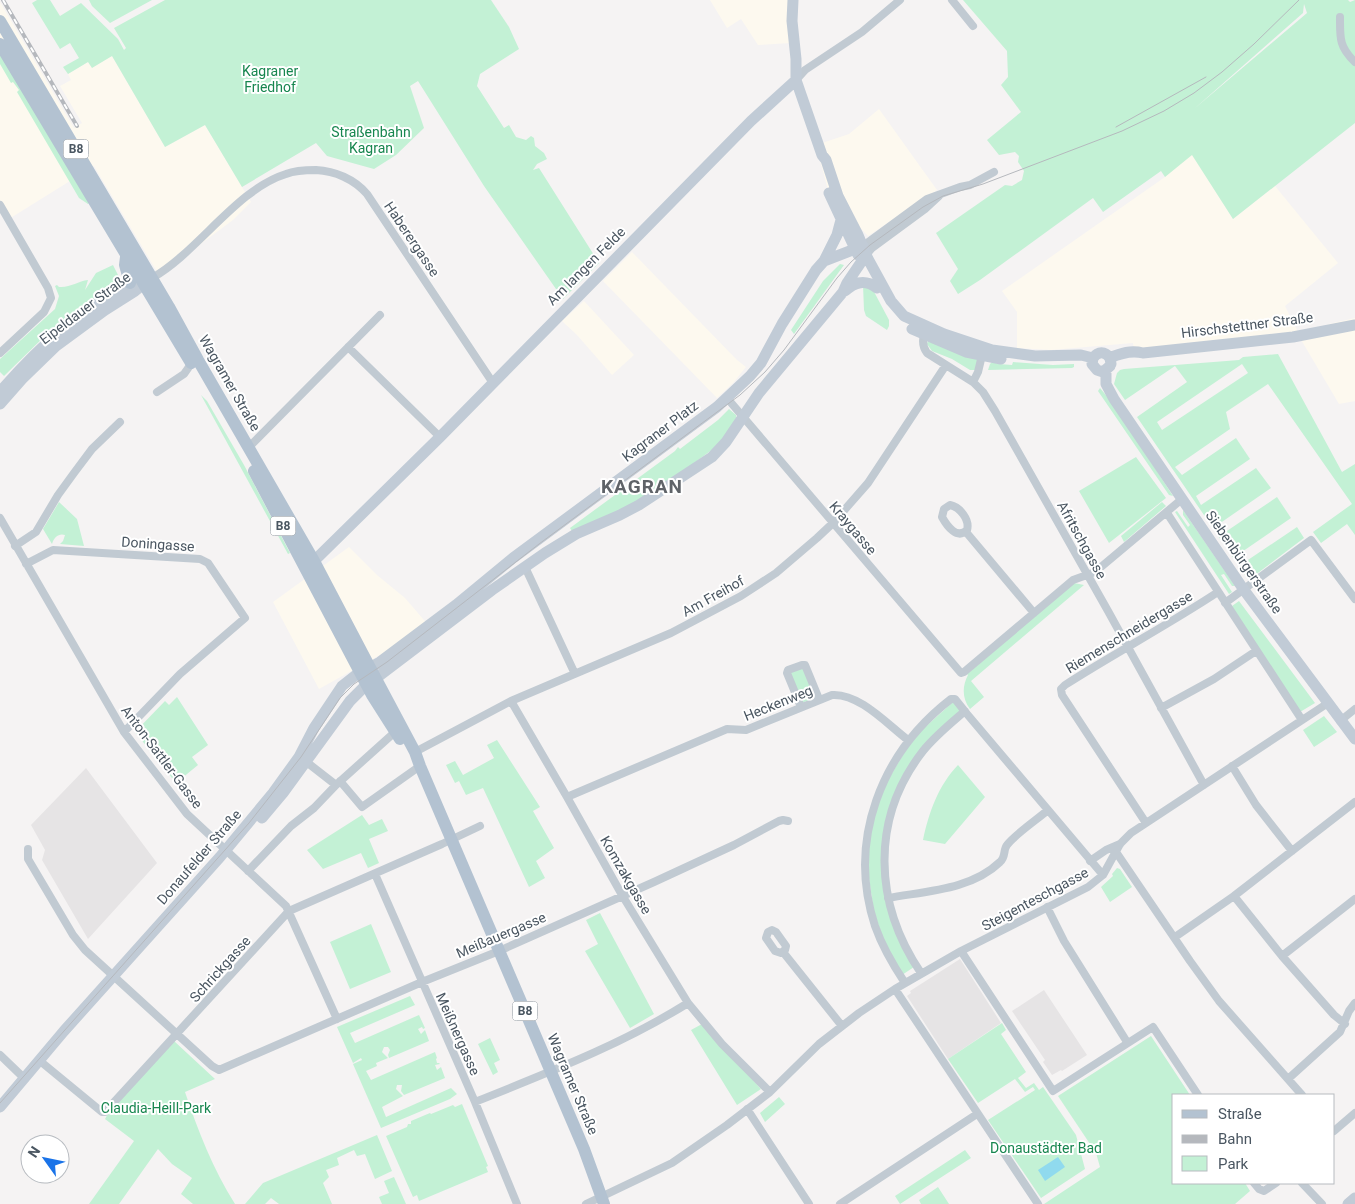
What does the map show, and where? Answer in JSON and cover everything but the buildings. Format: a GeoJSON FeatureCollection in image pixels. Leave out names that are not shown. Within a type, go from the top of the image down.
{"type":"FeatureCollection","features":[{"type":"Feature","properties":{"kind":"main road"},"geometry":{"type":"LineString","coordinates":[[793,0],[792,21],[796,80],[822,155],[826,160],[861,254],[876,288],[889,311],[897,320],[925,331]]}},
{"type":"Feature","properties":{"kind":"main road"},"geometry":{"type":"LineString","coordinates":[[796,59],[801,41],[800,0]]}},
{"type":"Feature","properties":{"kind":"main road","name":"Wagramer Straße"},"geometry":{"type":"LineString","coordinates":[[0,21],[148,281],[249,447],[368,676],[395,732],[410,755],[420,766]]}},
{"type":"Feature","properties":{"kind":"main road","name":"Wagramer Straße"},"geometry":{"type":"LineString","coordinates":[[0,44],[126,256],[148,281],[191,364],[310,564]]}},
{"type":"Feature","properties":{"kind":"main road","name":"Am langen Felde"},"geometry":{"type":"LineString","coordinates":[[310,564],[440,437],[707,164],[772,100],[796,80]]}},
{"type":"Feature","properties":{"kind":"main road"},"geometry":{"type":"LineString","coordinates":[[822,155],[820,163],[829,193],[841,220],[896,308],[925,331]]}},
{"type":"Feature","properties":{"kind":"main road","name":"Kagraner Platz"},"geometry":{"type":"LineString","coordinates":[[368,676],[380,662],[456,605],[514,558],[671,443],[727,398],[750,376],[760,363],[816,270],[824,261],[837,235],[841,220]]}},
{"type":"Feature","properties":{"kind":"main road"},"geometry":{"type":"LineString","coordinates":[[824,261],[861,254]]}},
{"type":"Feature","properties":{"kind":"main road"},"geometry":{"type":"LineString","coordinates":[[843,292],[861,254]]}},
{"type":"Feature","properties":{"kind":"main road"},"geometry":{"type":"LineString","coordinates":[[126,256],[125,265],[130,283]]}},
{"type":"Feature","properties":{"kind":"main road","name":"Eipeldauer Straße"},"geometry":{"type":"LineString","coordinates":[[0,392],[30,358],[55,334],[91,307],[130,283],[148,281]]}},
{"type":"Feature","properties":{"kind":"main road","name":"Eipeldauer Straße"},"geometry":{"type":"LineString","coordinates":[[0,404],[56,346],[148,281]]}},
{"type":"Feature","properties":{"kind":"main road"},"geometry":{"type":"LineString","coordinates":[[368,676],[567,539],[639,505],[702,464],[722,447],[764,386],[843,292],[855,283],[862,282],[869,283],[876,288]]}},
{"type":"Feature","properties":{"kind":"main road","name":"Hirschstettner Straße"},"geometry":{"type":"LineString","coordinates":[[925,331],[966,352],[1035,356],[1080,355],[1102,364],[1126,352],[1143,352],[1293,337],[1355,324]]}},
{"type":"Feature","properties":{"kind":"main road","name":"Siebenbürgerstraße"},"geometry":{"type":"LineString","coordinates":[[1102,364],[1101,386],[1108,396],[1114,399],[1244,590],[1355,739]]}},
{"type":"Feature","properties":{"kind":"main road","name":"Wagramer Straße"},"geometry":{"type":"LineString","coordinates":[[368,676],[415,752],[584,1149],[603,1200]]}},
{"type":"Feature","properties":{"kind":"main road","name":"Donaufelder Straße"},"geometry":{"type":"LineString","coordinates":[[302,759],[314,728],[337,691],[350,679],[368,676]]}},
{"type":"Feature","properties":{"kind":"main road","name":"Donaufelder Straße"},"geometry":{"type":"LineString","coordinates":[[0,1107],[64,1031],[116,977],[228,853],[273,793],[350,701],[368,676]]}},
{"type":"Feature","properties":{"kind":"main road"},"geometry":{"type":"LineString","coordinates":[[1348,1204],[1355,1198]]}},
{"type":"Feature","properties":{"kind":"street","name":"Am langen Felde"},"geometry":{"type":"LineString","coordinates":[[796,80],[805,70],[859,34],[900,0]]}},
{"type":"Feature","properties":{"kind":"street"},"geometry":{"type":"LineString","coordinates":[[952,0],[973,26]]}},
{"type":"Feature","properties":{"kind":"street"},"geometry":{"type":"LineString","coordinates":[[1340,18],[1340,40],[1346,53],[1355,62]]}},
{"type":"Feature","properties":{"kind":"street","name":"Haberergasse"},"geometry":{"type":"LineString","coordinates":[[148,281],[170,267],[244,200],[273,178],[296,171],[325,170],[342,176],[363,190],[493,382]]}},
{"type":"Feature","properties":{"kind":"street"},"geometry":{"type":"LineString","coordinates":[[861,254],[927,199],[970,185],[994,172]]}},
{"type":"Feature","properties":{"kind":"street"},"geometry":{"type":"LineString","coordinates":[[0,204],[48,288],[51,298],[44,312],[0,353]]}},
{"type":"Feature","properties":{"kind":"street"},"geometry":{"type":"LineString","coordinates":[[249,447],[380,315]]}},
{"type":"Feature","properties":{"kind":"street","name":"Afritschgasse"},"geometry":{"type":"LineString","coordinates":[[925,331],[923,346],[927,353],[973,382],[983,392],[995,411],[1204,785]]}},
{"type":"Feature","properties":{"kind":"street"},"geometry":{"type":"LineString","coordinates":[[348,347],[440,437]]}},
{"type":"Feature","properties":{"kind":"street"},"geometry":{"type":"LineString","coordinates":[[973,382],[983,352]]}},
{"type":"Feature","properties":{"kind":"street"},"geometry":{"type":"LineString","coordinates":[[157,392],[184,374],[191,364]]}},
{"type":"Feature","properties":{"kind":"street","name":"Am Freihof"},"geometry":{"type":"LineString","coordinates":[[415,752],[511,701],[671,633],[741,596],[776,573],[833,523],[868,483],[946,364]]}},
{"type":"Feature","properties":{"kind":"street","name":"Kraygasse"},"geometry":{"type":"LineString","coordinates":[[727,398],[961,673],[1034,614]]}},
{"type":"Feature","properties":{"kind":"street"},"geometry":{"type":"LineString","coordinates":[[15,546],[36,532],[58,495],[92,449],[120,422]]}},
{"type":"Feature","properties":{"kind":"street"},"geometry":{"type":"LineString","coordinates":[[966,532],[1034,614],[1073,580],[1095,572],[1182,499]]}},
{"type":"Feature","properties":{"kind":"street"},"geometry":{"type":"LineString","coordinates":[[1167,513],[1302,720]]}},
{"type":"Feature","properties":{"kind":"street","name":"Anton-Sattler-Gasse"},"geometry":{"type":"LineString","coordinates":[[0,518],[124,732],[181,808],[286,906],[337,1019]]}},
{"type":"Feature","properties":{"kind":"street"},"geometry":{"type":"LineString","coordinates":[[1225,603],[1311,540],[1355,599]]}},
{"type":"Feature","properties":{"kind":"street","name":"Doningasse"},"geometry":{"type":"LineString","coordinates":[[26,564],[53,550],[200,559],[208,563],[245,618],[180,674],[124,732]]}},
{"type":"Feature","properties":{"kind":"street"},"geometry":{"type":"LineString","coordinates":[[525,567],[575,674]]}},
{"type":"Feature","properties":{"kind":"street","name":"Riemenschneidergasse"},"geometry":{"type":"LineString","coordinates":[[1146,823],[1061,691],[1065,685],[1096,664],[1178,619],[1218,592]]}},
{"type":"Feature","properties":{"kind":"street"},"geometry":{"type":"LineString","coordinates":[[1161,708],[1214,679],[1256,651]]}},
{"type":"Feature","properties":{"kind":"street"},"geometry":{"type":"LineString","coordinates":[[801,707],[788,670],[804,665],[819,699]]}},
{"type":"Feature","properties":{"kind":"street","name":"Heckenweg"},"geometry":{"type":"LineString","coordinates":[[567,796],[727,729],[746,730],[819,699],[835,695],[852,698],[908,740]]}},
{"type":"Feature","properties":{"kind":"street"},"geometry":{"type":"LineString","coordinates":[[905,983],[887,954],[875,925],[867,889],[866,857],[869,826],[888,771],[908,740],[932,715],[951,699],[955,698],[1103,875]]}},
{"type":"Feature","properties":{"kind":"street","name":"Komzakgasse"},"geometry":{"type":"LineString","coordinates":[[511,701],[622,895],[688,1003],[731,1054],[770,1092]]}},
{"type":"Feature","properties":{"kind":"street","name":"Steigenteschgasse"},"geometry":{"type":"LineString","coordinates":[[603,1200],[672,1163],[727,1125],[770,1092],[819,1044],[895,989],[962,951],[1088,887],[1103,875],[1120,844],[1131,833],[1328,703]]}},
{"type":"Feature","properties":{"kind":"street"},"geometry":{"type":"LineString","coordinates":[[1340,720],[1355,709]]}},
{"type":"Feature","properties":{"kind":"street"},"geometry":{"type":"LineString","coordinates":[[921,973],[899,936],[888,898],[884,870],[885,842],[898,794],[908,774],[923,752],[939,734],[965,711]]}},
{"type":"Feature","properties":{"kind":"street"},"geometry":{"type":"LineString","coordinates":[[248,871],[276,840],[314,808],[338,783],[395,732]]}},
{"type":"Feature","properties":{"kind":"street"},"geometry":{"type":"LineString","coordinates":[[302,759],[338,783],[362,808],[420,766]]}},
{"type":"Feature","properties":{"kind":"street"},"geometry":{"type":"LineString","coordinates":[[1232,766],[1256,805],[1292,851]]}},
{"type":"Feature","properties":{"kind":"street"},"geometry":{"type":"LineString","coordinates":[[1174,937],[1234,896],[1355,802]]}},
{"type":"Feature","properties":{"kind":"street"},"geometry":{"type":"LineString","coordinates":[[888,898],[957,885],[983,876],[1003,860],[1007,844],[1048,810]]}},
{"type":"Feature","properties":{"kind":"street","name":"Meißauergasse"},"geometry":{"type":"LineString","coordinates":[[177,1034],[212,1066],[216,1069],[221,1069],[499,950],[716,854],[779,821],[788,821]]}},
{"type":"Feature","properties":{"kind":"street"},"geometry":{"type":"LineString","coordinates":[[452,840],[480,826]]}},
{"type":"Feature","properties":{"kind":"street","name":"Schrickgasse"},"geometry":{"type":"LineString","coordinates":[[40,1061],[102,1112],[105,1112],[289,911],[452,840]]}},
{"type":"Feature","properties":{"kind":"street"},"geometry":{"type":"LineString","coordinates":[[1090,861],[1106,850],[1120,844]]}},
{"type":"Feature","properties":{"kind":"street"},"geometry":{"type":"LineString","coordinates":[[28,849],[28,858],[73,936],[85,950],[177,1034]]}},
{"type":"Feature","properties":{"kind":"street"},"geometry":{"type":"LineString","coordinates":[[1116,852],[1219,1001],[1301,1094]]}},
{"type":"Feature","properties":{"kind":"street","name":"Meißnergasse"},"geometry":{"type":"LineString","coordinates":[[374,874],[475,1102],[517,1204]]}},
{"type":"Feature","properties":{"kind":"street"},"geometry":{"type":"LineString","coordinates":[[1234,896],[1282,956],[1334,1015],[1345,1024]]}},
{"type":"Feature","properties":{"kind":"street"},"geometry":{"type":"LineString","coordinates":[[1282,956],[1355,899]]}},
{"type":"Feature","properties":{"kind":"street"},"geometry":{"type":"LineString","coordinates":[[1047,907],[1064,942],[1127,1042]]}},
{"type":"Feature","properties":{"kind":"street"},"geometry":{"type":"LineString","coordinates":[[962,951],[1053,1091],[1153,1026],[1197,1094]]}},
{"type":"Feature","properties":{"kind":"street"},"geometry":{"type":"LineString","coordinates":[[783,952],[842,1026]]}},
{"type":"Feature","properties":{"kind":"street"},"geometry":{"type":"LineString","coordinates":[[895,989],[1038,1204]]}},
{"type":"Feature","properties":{"kind":"street"},"geometry":{"type":"LineString","coordinates":[[475,1102],[628,1038],[657,1023],[688,1003]]}},
{"type":"Feature","properties":{"kind":"street"},"geometry":{"type":"LineString","coordinates":[[1288,1079],[1340,1032],[1349,1011],[1355,1003]]}},
{"type":"Feature","properties":{"kind":"street"},"geometry":{"type":"LineString","coordinates":[[0,1055],[25,1079]]}},
{"type":"Feature","properties":{"kind":"street"},"geometry":{"type":"LineString","coordinates":[[747,1109],[809,1204]]}},
{"type":"Feature","properties":{"kind":"street"},"geometry":{"type":"LineString","coordinates":[[1335,1130],[1355,1113]]}},
{"type":"Feature","properties":{"kind":"street"},"geometry":{"type":"LineString","coordinates":[[840,1204],[977,1114]]}},
{"type":"Feature","properties":{"kind":"street"},"geometry":{"type":"LineString","coordinates":[[1255,1184],[1260,1190],[1264,1191],[1274,1184]]}},
{"type":"Feature","properties":{"kind":"street"},"geometry":{"type":"LineString","coordinates":[[1303,1184],[1322,1204]]}},
{"type":"Feature","properties":{"kind":"street"},"geometry":{"type":"LineString","coordinates":[[586,1204],[603,1200]]}},
{"type":"Feature","properties":{"kind":"shaded area"},"geometry":{"type":"Polygon","coordinates":[[[710,0],[798,0],[791,43],[758,45],[741,19],[727,28],[710,0]]]}},
{"type":"Feature","properties":{"kind":"shaded area"},"geometry":{"type":"Polygon","coordinates":[[[0,2],[74,128],[82,123],[60,86],[71,80],[68,74],[88,62],[92,67],[112,56],[165,147],[205,125],[251,202],[233,220],[159,275],[94,166],[9,219],[0,204],[0,2]]]}},
{"type":"Feature","properties":{"kind":"shaded area"},"geometry":{"type":"Polygon","coordinates":[[[879,109],[937,190],[868,236],[829,194],[816,145],[849,134],[879,109]]]}},
{"type":"Feature","properties":{"kind":"shaded area"},"geometry":{"type":"Polygon","coordinates":[[[1192,154],[1233,219],[1275,186],[1338,263],[1285,306],[1301,338],[1329,324],[1355,318],[1355,401],[1339,404],[1300,338],[1134,350],[1133,343],[1051,350],[1017,348],[1017,312],[1002,291],[1165,177],[1192,154]]]}},
{"type":"Feature","properties":{"kind":"shaded area"},"geometry":{"type":"Polygon","coordinates":[[[632,252],[746,367],[717,398],[603,281],[632,252]]]}},
{"type":"Feature","properties":{"kind":"shaded area"},"geometry":{"type":"Polygon","coordinates":[[[584,301],[634,355],[612,375],[562,321],[584,301]]]}},
{"type":"Feature","properties":{"kind":"shaded area"},"geometry":{"type":"Polygon","coordinates":[[[349,547],[377,575],[405,598],[430,627],[319,689],[273,602],[349,547]]]}},
{"type":"Feature","properties":{"kind":"shaded area"},"geometry":{"type":"Polygon","coordinates":[[[86,768],[157,863],[88,939],[42,860],[45,850],[31,825],[86,768]]]}},
{"type":"Feature","properties":{"kind":"shaded area"},"geometry":{"type":"Polygon","coordinates":[[[960,959],[1001,1023],[948,1059],[907,996],[911,993],[910,991],[960,959]]]}},
{"type":"Feature","properties":{"kind":"shaded area"},"geometry":{"type":"Polygon","coordinates":[[[1044,990],[1087,1055],[1052,1075],[1043,1062],[1045,1060],[1012,1011],[1044,990]]]}},
{"type":"Feature","properties":{"kind":"green space","name":"Kagraner Friedhof"},"geometry":{"type":"Polygon","coordinates":[[[37,0],[50,0],[60,16],[81,3],[118,39],[124,50],[126,48],[114,28],[165,0],[491,0],[509,27],[519,49],[480,74],[477,86],[504,128],[509,125],[516,137],[526,140],[531,136],[534,138],[535,146],[544,153],[547,159],[537,164],[533,170],[539,168],[599,263],[563,299],[484,186],[418,81],[410,86],[424,128],[396,155],[374,169],[327,156],[316,143],[242,187],[205,125],[165,147],[112,56],[92,68],[88,62],[68,74],[63,67],[79,58],[70,43],[60,49],[32,3],[37,0]]]}},
{"type":"Feature","properties":{"kind":"green space"},"geometry":{"type":"Polygon","coordinates":[[[89,0],[152,0],[110,23],[92,6],[89,0]]]}},
{"type":"Feature","properties":{"kind":"green space"},"geometry":{"type":"Polygon","coordinates":[[[963,0],[1348,0],[1350,2],[1355,0],[1355,123],[1233,219],[1192,155],[1165,177],[1161,171],[1103,212],[1093,198],[958,294],[950,281],[958,269],[936,233],[1005,185],[1012,186],[1022,180],[1024,171],[1018,162],[1019,156],[1015,152],[999,155],[987,140],[1021,112],[1001,85],[1008,77],[1007,51],[963,0]],[[1304,4],[1303,13],[1194,109],[1307,13],[1304,4]]]}},
{"type":"Feature","properties":{"kind":"green space"},"geometry":{"type":"Polygon","coordinates":[[[0,50],[90,202],[88,204],[79,198],[17,92],[19,90],[13,82],[11,83],[0,64],[0,50]]]}},
{"type":"Feature","properties":{"kind":"green space"},"geometry":{"type":"Polygon","coordinates":[[[840,264],[844,265],[794,334],[791,330],[823,281],[840,264]]]}},
{"type":"Feature","properties":{"kind":"green space"},"geometry":{"type":"Polygon","coordinates":[[[113,265],[121,281],[52,329],[4,376],[0,372],[0,359],[55,309],[59,296],[55,286],[67,286],[88,280],[85,290],[96,273],[113,265]]]}},
{"type":"Feature","properties":{"kind":"green space"},"geometry":{"type":"Polygon","coordinates":[[[863,285],[872,288],[889,320],[887,330],[866,316],[863,285]]]}},
{"type":"Feature","properties":{"kind":"green space"},"geometry":{"type":"Polygon","coordinates":[[[928,341],[978,358],[975,370],[970,370],[952,359],[932,351],[927,344],[928,341]]]}},
{"type":"Feature","properties":{"kind":"green space"},"geometry":{"type":"Polygon","coordinates":[[[1278,354],[1342,472],[1355,464],[1355,535],[1347,524],[1321,543],[1313,532],[1352,504],[1268,384],[1226,412],[1230,429],[1175,467],[1182,475],[1236,438],[1250,459],[1196,496],[1201,505],[1256,468],[1271,488],[1216,526],[1221,535],[1277,497],[1291,518],[1236,556],[1242,564],[1297,527],[1304,538],[1250,579],[1247,578],[1137,417],[1187,382],[1175,366],[1125,400],[1114,384],[1117,373],[1124,369],[1239,360],[1243,357],[1278,354]],[[1242,364],[1157,422],[1162,430],[1248,373],[1242,364]]]}},
{"type":"Feature","properties":{"kind":"green space"},"geometry":{"type":"Polygon","coordinates":[[[992,362],[1012,365],[1013,362],[1053,365],[1074,364],[1074,367],[988,370],[992,362]]]}},
{"type":"Feature","properties":{"kind":"green space"},"geometry":{"type":"Polygon","coordinates":[[[1100,388],[1114,405],[1173,496],[1169,495],[1098,391],[1100,388]]]}},
{"type":"Feature","properties":{"kind":"green space"},"geometry":{"type":"Polygon","coordinates":[[[201,395],[207,401],[244,465],[290,553],[288,554],[201,395]]]}},
{"type":"Feature","properties":{"kind":"green space"},"geometry":{"type":"Polygon","coordinates":[[[729,409],[736,415],[736,418],[720,444],[645,499],[573,533],[570,528],[678,447],[680,449],[718,420],[729,409]]]}},
{"type":"Feature","properties":{"kind":"green space"},"geometry":{"type":"Polygon","coordinates":[[[1136,457],[1166,498],[1109,543],[1079,491],[1136,457]]]}},
{"type":"Feature","properties":{"kind":"green space"},"geometry":{"type":"Polygon","coordinates":[[[59,502],[77,519],[84,546],[60,544],[65,535],[57,536],[52,544],[43,529],[59,502]]]}},
{"type":"Feature","properties":{"kind":"green space"},"geometry":{"type":"Polygon","coordinates":[[[1162,502],[1166,506],[1124,542],[1121,536],[1162,502]]]}},
{"type":"Feature","properties":{"kind":"green space"},"geometry":{"type":"Polygon","coordinates":[[[1183,510],[1235,586],[1232,586],[1224,574],[1221,575],[1232,592],[1229,594],[1175,512],[1177,511],[1188,527],[1190,525],[1183,515],[1183,510]]]}},
{"type":"Feature","properties":{"kind":"green space"},"geometry":{"type":"Polygon","coordinates":[[[1074,583],[1084,585],[971,681],[984,697],[970,709],[965,701],[964,692],[967,674],[1074,583]]]}},
{"type":"Feature","properties":{"kind":"green space"},"geometry":{"type":"Polygon","coordinates":[[[1239,601],[1315,703],[1300,712],[1233,608],[1232,606],[1239,601]]]}},
{"type":"Feature","properties":{"kind":"green space"},"geometry":{"type":"Polygon","coordinates":[[[803,667],[816,697],[802,703],[789,673],[803,667]]]}},
{"type":"Feature","properties":{"kind":"green space"},"geometry":{"type":"Polygon","coordinates":[[[177,697],[208,745],[192,757],[198,765],[176,783],[135,732],[165,701],[169,705],[177,697]]]}},
{"type":"Feature","properties":{"kind":"green space"},"geometry":{"type":"Polygon","coordinates":[[[953,702],[960,709],[960,712],[934,735],[890,811],[886,900],[896,934],[914,967],[902,975],[886,947],[874,912],[868,872],[869,837],[882,790],[913,738],[953,702]]]}},
{"type":"Feature","properties":{"kind":"green space"},"geometry":{"type":"Polygon","coordinates":[[[1324,716],[1337,732],[1314,747],[1303,730],[1324,716]]]}},
{"type":"Feature","properties":{"kind":"green space"},"geometry":{"type":"Polygon","coordinates":[[[497,740],[540,807],[533,811],[554,848],[536,861],[545,878],[529,887],[483,788],[466,795],[459,781],[455,783],[446,765],[455,761],[463,775],[494,758],[487,745],[497,740]]]}},
{"type":"Feature","properties":{"kind":"green space"},"geometry":{"type":"Polygon","coordinates":[[[958,765],[985,797],[945,844],[923,840],[935,800],[945,782],[958,765]]]}},
{"type":"Feature","properties":{"kind":"green space"},"geometry":{"type":"Polygon","coordinates":[[[362,815],[369,825],[382,819],[388,831],[369,839],[379,863],[368,868],[361,853],[323,869],[307,850],[362,815]]]}},
{"type":"Feature","properties":{"kind":"green space"},"geometry":{"type":"Polygon","coordinates":[[[1117,868],[1120,869],[1132,887],[1110,902],[1101,887],[1113,876],[1112,874],[1117,868]]]}},
{"type":"Feature","properties":{"kind":"green space"},"geometry":{"type":"Polygon","coordinates":[[[600,913],[654,1014],[630,1028],[585,951],[598,944],[586,920],[600,913]]]}},
{"type":"Feature","properties":{"kind":"green space"},"geometry":{"type":"Polygon","coordinates":[[[371,924],[391,972],[350,989],[330,942],[371,924]]]}},
{"type":"Feature","properties":{"kind":"green space"},"geometry":{"type":"Polygon","coordinates":[[[410,996],[415,1005],[350,1033],[355,1043],[419,1015],[425,1028],[418,1029],[421,1034],[425,1030],[429,1041],[389,1058],[390,1050],[388,1047],[384,1047],[382,1052],[388,1058],[376,1063],[377,1066],[366,1071],[371,1080],[435,1052],[437,1063],[440,1064],[435,1065],[437,1070],[441,1067],[445,1078],[404,1095],[401,1091],[402,1085],[397,1085],[396,1089],[403,1096],[382,1107],[386,1117],[451,1088],[457,1094],[450,1099],[381,1128],[353,1064],[362,1060],[361,1058],[353,1063],[337,1027],[410,996]]]}},
{"type":"Feature","properties":{"kind":"green space","name":"Donaustädter Bad"},"geometry":{"type":"Polygon","coordinates":[[[1002,1023],[1006,1030],[1001,1034],[1026,1072],[1018,1078],[1026,1088],[1034,1083],[1039,1090],[1043,1087],[1076,1135],[1085,1169],[1041,1198],[988,1120],[1035,1090],[1033,1087],[1025,1092],[1015,1079],[978,1103],[948,1059],[1002,1023]]]}},
{"type":"Feature","properties":{"kind":"green space"},"geometry":{"type":"Polygon","coordinates":[[[702,1024],[761,1089],[737,1105],[691,1030],[702,1024]]]}},
{"type":"Feature","properties":{"kind":"green space"},"geometry":{"type":"Polygon","coordinates":[[[1151,1036],[1189,1094],[1172,1094],[1172,1184],[1246,1184],[1250,1191],[1235,1204],[1044,1204],[1100,1167],[1096,1153],[1058,1096],[1151,1036]]]}},
{"type":"Feature","properties":{"kind":"green space"},"geometry":{"type":"Polygon","coordinates":[[[490,1038],[500,1060],[494,1063],[498,1072],[493,1075],[478,1044],[490,1038]]]}},
{"type":"Feature","properties":{"kind":"green space","name":"Claudia-Heill-Park"},"geometry":{"type":"Polygon","coordinates":[[[174,1041],[215,1079],[185,1092],[207,1150],[235,1204],[193,1204],[181,1194],[192,1178],[172,1164],[158,1149],[119,1204],[89,1204],[134,1141],[105,1119],[109,1112],[174,1041]]]}},
{"type":"Feature","properties":{"kind":"green space"},"geometry":{"type":"Polygon","coordinates":[[[779,1097],[785,1104],[765,1122],[760,1113],[779,1097]]]}},
{"type":"Feature","properties":{"kind":"green space"},"geometry":{"type":"Polygon","coordinates":[[[462,1104],[488,1166],[486,1167],[488,1172],[419,1201],[417,1195],[413,1197],[386,1136],[407,1127],[408,1124],[411,1124],[411,1121],[430,1113],[462,1104]]]}},
{"type":"Feature","properties":{"kind":"green space"},"geometry":{"type":"Polygon","coordinates":[[[377,1135],[392,1171],[375,1179],[365,1154],[357,1156],[354,1150],[337,1158],[339,1165],[326,1170],[329,1177],[323,1183],[332,1204],[279,1204],[271,1198],[265,1204],[245,1204],[263,1183],[377,1135]]]}},
{"type":"Feature","properties":{"kind":"green space"},"geometry":{"type":"Polygon","coordinates":[[[965,1150],[971,1158],[900,1204],[895,1196],[965,1150]]]}},
{"type":"Feature","properties":{"kind":"green space"},"geometry":{"type":"Polygon","coordinates":[[[394,1177],[406,1204],[382,1204],[379,1197],[389,1193],[384,1181],[394,1177]]]}},
{"type":"Feature","properties":{"kind":"green space"},"geometry":{"type":"Polygon","coordinates":[[[938,1187],[949,1204],[921,1204],[919,1200],[938,1187]]]}},
{"type":"Feature","properties":{"kind":"water"},"geometry":{"type":"Polygon","coordinates":[[[1058,1157],[1065,1167],[1045,1181],[1038,1170],[1058,1157]]]}},
{"type":"Feature","properties":{"kind":"tram line"},"geometry":{"type":"LineString","coordinates":[[0,1103],[249,823],[301,757],[340,698],[354,684],[387,662],[539,544],[740,395],[765,372],[784,350],[837,278],[870,245],[923,207],[943,196],[983,184],[1122,131],[1164,111],[1194,93],[1222,72],[1299,0]]}},
{"type":"Feature","properties":{"kind":"tram line"},"geometry":{"type":"LineString","coordinates":[[1116,127],[1206,77]]}},
{"type":"Feature","properties":{"kind":"railway"},"geometry":{"type":"LineString","coordinates":[[3,0],[77,126]]}},
{"type":"Feature","properties":{"kind":"district","name":"KAGRAN"},"geometry":{"type":"Point","coordinates":[642,486]}},
{"type":"Feature","properties":{"kind":"park label","name":"Straßenbahn Kagran"},"geometry":{"type":"Point","coordinates":[371,140]}}]}
